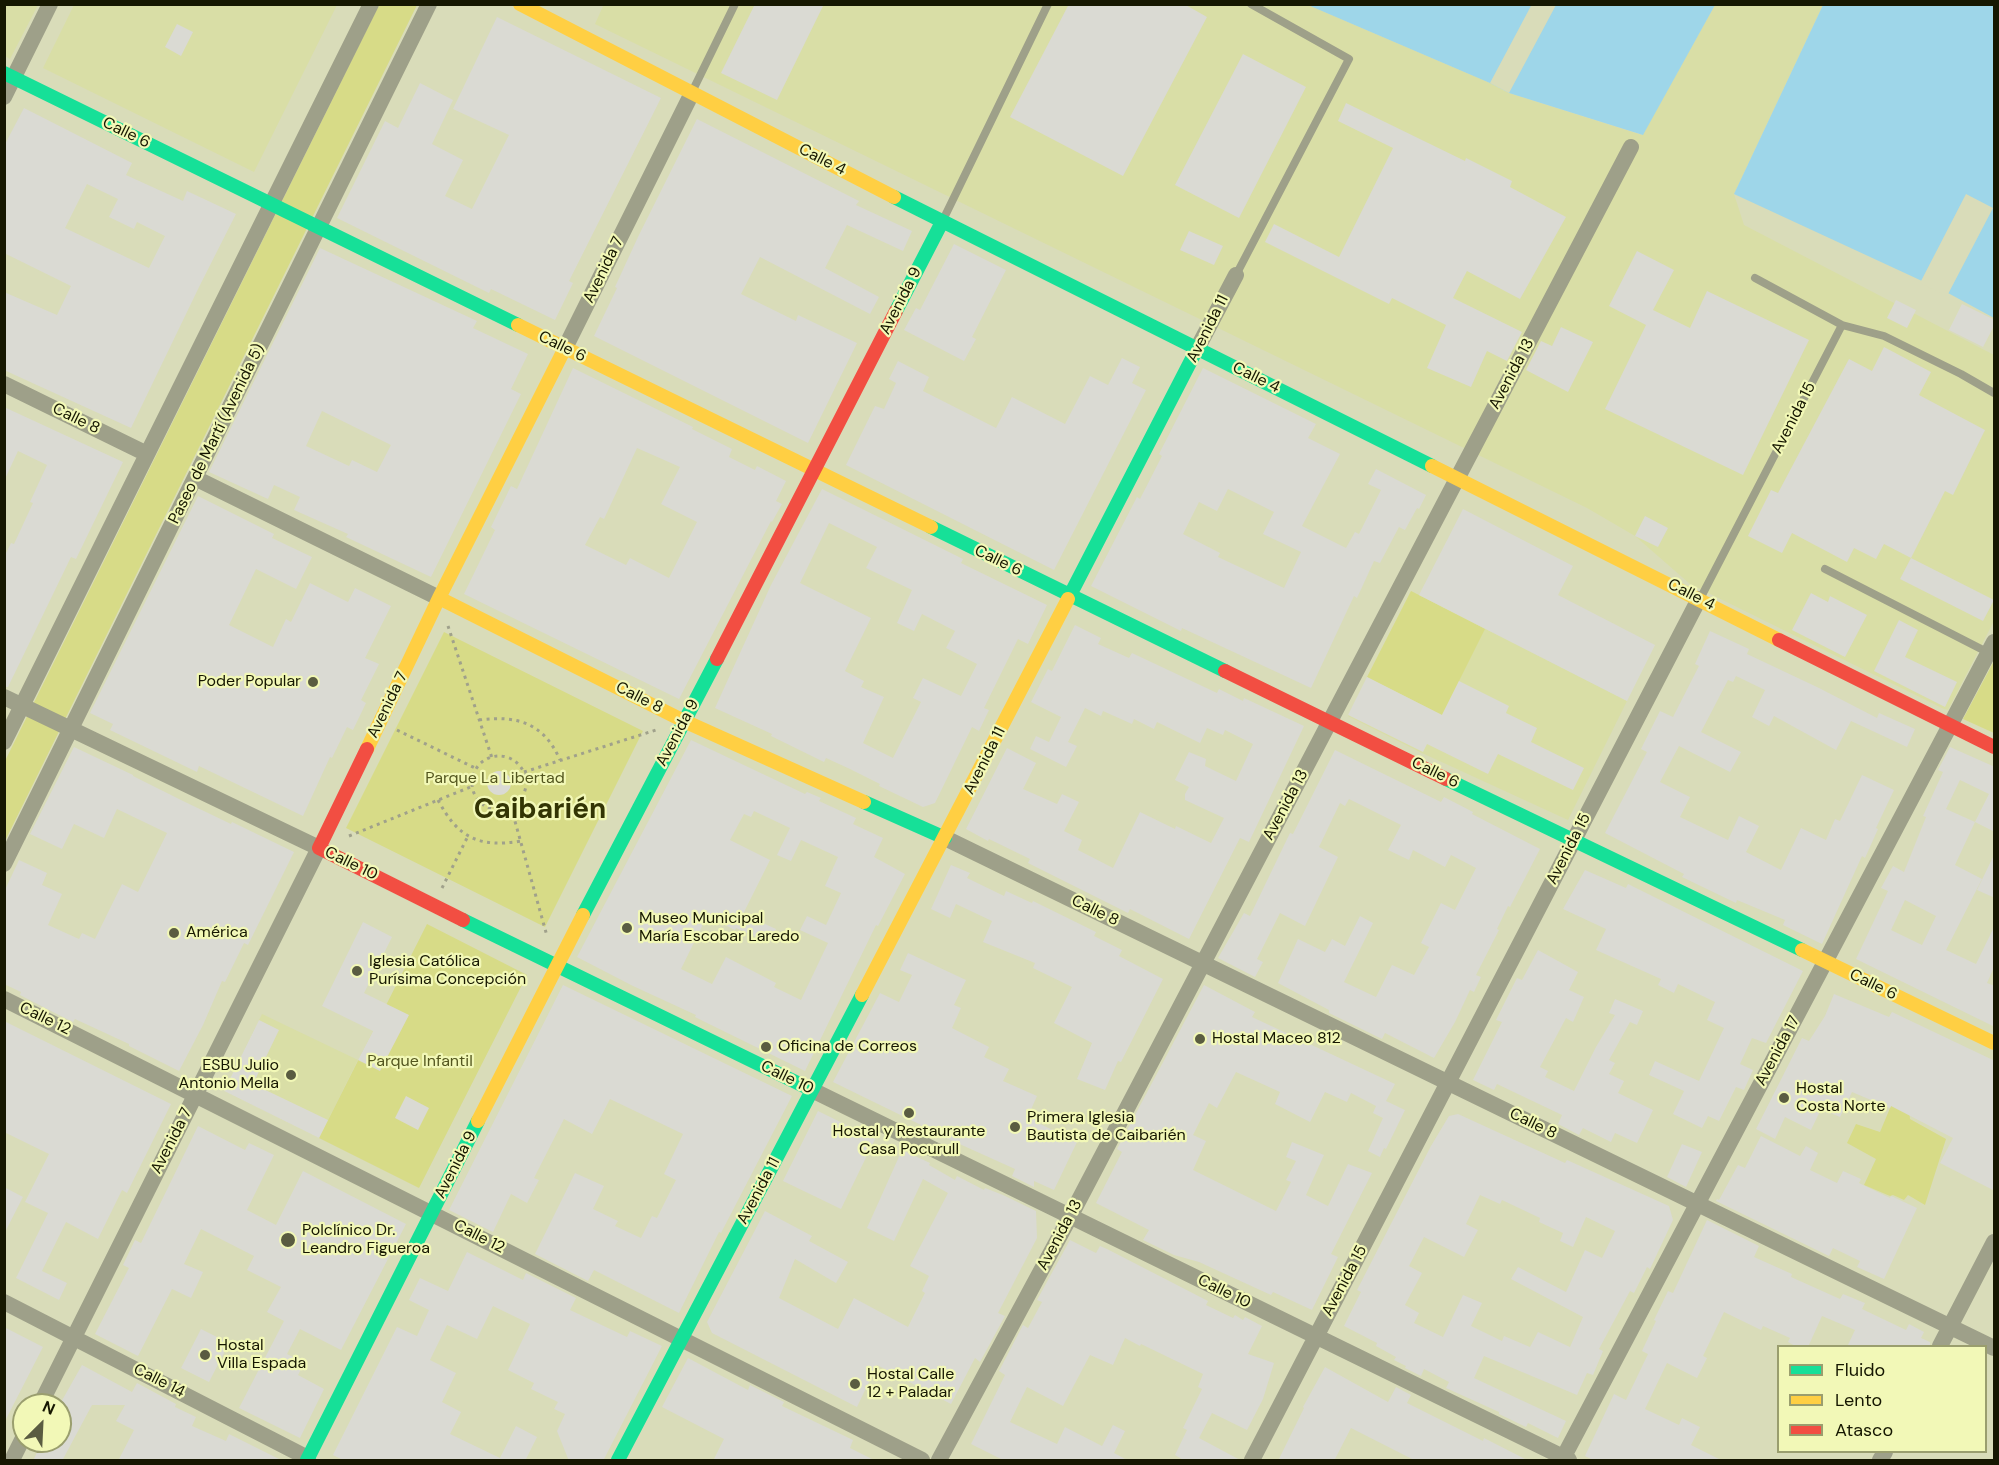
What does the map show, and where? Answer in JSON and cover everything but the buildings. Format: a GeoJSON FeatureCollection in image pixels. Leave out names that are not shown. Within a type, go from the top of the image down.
{"type":"FeatureCollection","features":[{"type":"Feature","properties":{"kind":"street"},"geometry":{"type":"LineString","coordinates":[[4,97],[9,76],[50,4]]}},
{"type":"Feature","properties":{"kind":"street"},"geometry":{"type":"LineString","coordinates":[[4,742],[371,4]]}},
{"type":"Feature","properties":{"kind":"street","name":"Paseo de Martí (Avenida 5)"},"geometry":{"type":"LineString","coordinates":[[4,864],[429,4]]}},
{"type":"Feature","properties":{"kind":"street","name":"Calle 4"},"geometry":{"type":"LineString","coordinates":[[520,4],[942,222],[1995,747]]}},
{"type":"Feature","properties":{"kind":"street","name":"Calle 6"},"geometry":{"type":"LineString","coordinates":[[9,76],[1070,596],[1995,1043]]}},
{"type":"Feature","properties":{"kind":"street","name":"Avenida 7"},"geometry":{"type":"LineString","coordinates":[[46,1393],[319,848],[439,598],[692,93]]}},
{"type":"Feature","properties":{"kind":"street","name":"Avenida 13"},"geometry":{"type":"LineString","coordinates":[[939,1461],[1070,1217],[1631,147]]}},
{"type":"Feature","properties":{"kind":"street","name":"Avenida 9"},"geometry":{"type":"LineString","coordinates":[[309,1460],[556,966],[815,471],[942,222]]}},
{"type":"Feature","properties":{"kind":"street","name":"Avenida 11"},"geometry":{"type":"LineString","coordinates":[[618,1461],[945,838],[1236,275]]}},
{"type":"Feature","properties":{"kind":"street","name":"Calle 8"},"geometry":{"type":"LineString","coordinates":[[4,384],[147,454]]}},
{"type":"Feature","properties":{"kind":"street","name":"Calle 8"},"geometry":{"type":"LineString","coordinates":[[195,478],[684,721],[945,838],[1995,1348]]}},
{"type":"Feature","properties":{"kind":"street","name":"Avenida 15"},"geometry":{"type":"LineString","coordinates":[[1252,1461],[1699,599]]}},
{"type":"Feature","properties":{"kind":"street","name":"Avenida 17"},"geometry":{"type":"LineString","coordinates":[[1565,1460],[1992,648]]}},
{"type":"Feature","properties":{"kind":"street","name":"Calle 10"},"geometry":{"type":"LineString","coordinates":[[4,697],[319,848],[1565,1460]]}},
{"type":"Feature","properties":{"kind":"street","name":"Calle 12"},"geometry":{"type":"LineString","coordinates":[[4,999],[922,1461]]}},
{"type":"Feature","properties":{"kind":"street"},"geometry":{"type":"LineString","coordinates":[[1941,1345],[1995,1242]]}},
{"type":"Feature","properties":{"kind":"street","name":"Calle 14"},"geometry":{"type":"LineString","coordinates":[[4,1302],[309,1460]]}},
{"type":"Feature","properties":{"kind":"lane","name":"Avenida 7"},"geometry":{"type":"LineString","coordinates":[[692,93],[735,4]]}},
{"type":"Feature","properties":{"kind":"lane","name":"Avenida 9"},"geometry":{"type":"LineString","coordinates":[[942,222],[1048,4]]}},
{"type":"Feature","properties":{"kind":"lane","name":"Avenida 11"},"geometry":{"type":"LineString","coordinates":[[1236,275],[1349,59],[1251,4]]}},
{"type":"Feature","properties":{"kind":"lane"},"geometry":{"type":"LineString","coordinates":[[1755,278],[1842,325],[1884,336],[1995,393]]}},
{"type":"Feature","properties":{"kind":"lane","name":"Avenida 15"},"geometry":{"type":"LineString","coordinates":[[1699,599],[1842,325]]}},
{"type":"Feature","properties":{"kind":"lane"},"geometry":{"type":"LineString","coordinates":[[1825,569],[1992,648]]}},
{"type":"Feature","properties":{"kind":"path"},"geometry":{"type":"LineString","coordinates":[[439,598],[492,758]]}},
{"type":"Feature","properties":{"kind":"path"},"geometry":{"type":"LineString","coordinates":[[479,720],[501,717],[522,721],[541,733],[560,760]]}},
{"type":"Feature","properties":{"kind":"path"},"geometry":{"type":"LineString","coordinates":[[524,772],[684,721]]}},
{"type":"Feature","properties":{"kind":"path"},"geometry":{"type":"LineString","coordinates":[[380,722],[477,769]]}},
{"type":"Feature","properties":{"kind":"path"},"geometry":{"type":"LineString","coordinates":[[492,758],[507,758],[520,766],[524,772],[526,788],[518,803],[503,810],[487,807],[480,802],[473,786],[473,777],[477,769],[486,760],[492,758]]}},
{"type":"Feature","properties":{"kind":"path"},"geometry":{"type":"LineString","coordinates":[[319,848],[473,786]]}},
{"type":"Feature","properties":{"kind":"path"},"geometry":{"type":"LineString","coordinates":[[438,800],[448,818],[468,836],[480,841],[500,844],[521,841]]}},
{"type":"Feature","properties":{"kind":"path"},"geometry":{"type":"LineString","coordinates":[[511,807],[556,966]]}},
{"type":"Feature","properties":{"kind":"path"},"geometry":{"type":"LineString","coordinates":[[434,905],[468,836]]}},
{"type":"Feature","properties":{"kind":"shaded area"},"geometry":{"type":"Polygon","coordinates":[[[604,4],[1308,5],[1509,93],[1642,135],[1715,5],[1823,5],[1734,194],[1744,225],[1994,355],[1994,621],[1948,710],[1944,709],[1690,584],[1635,536],[1587,508],[595,24],[604,4]]]}},
{"type":"Feature","properties":{"kind":"shaded area"},"geometry":{"type":"Polygon","coordinates":[[[4,5],[38,5],[10,59],[5,56],[4,5]]]}},
{"type":"Feature","properties":{"kind":"shaded area"},"geometry":{"type":"Polygon","coordinates":[[[74,5],[337,5],[254,172],[43,68],[74,5]]]}},
{"type":"Feature","properties":{"kind":"shaded area"},"geometry":{"type":"Polygon","coordinates":[[[1411,591],[1627,701],[1568,820],[1422,753],[1348,716],[1411,591]]]}},
{"type":"Feature","properties":{"kind":"shaded area","name":"ESBU Julio Antonio Mella"},"geometry":{"type":"Polygon","coordinates":[[[262,1014],[358,1060],[319,1138],[224,1091],[262,1014]]]}},
{"type":"Feature","properties":{"kind":"green space"},"geometry":{"type":"Polygon","coordinates":[[[379,5],[417,5],[5,841],[5,761],[379,5]]]}},
{"type":"Feature","properties":{"kind":"green space"},"geometry":{"type":"Polygon","coordinates":[[[1411,591],[1485,629],[1442,715],[1367,677],[1411,591]]]}},
{"type":"Feature","properties":{"kind":"green space","name":"Parque La Libertad"},"geometry":{"type":"Polygon","coordinates":[[[444,632],[643,731],[545,927],[346,828],[444,632]]]}},
{"type":"Feature","properties":{"kind":"green space"},"geometry":{"type":"Polygon","coordinates":[[[1994,661],[1994,733],[1963,719],[1994,661]]]}},
{"type":"Feature","properties":{"kind":"green space","name":"Parque Infantil"},"geometry":{"type":"Polygon","coordinates":[[[427,924],[527,975],[419,1188],[319,1138],[427,924]]]}},
{"type":"Feature","properties":{"kind":"green space"},"geometry":{"type":"Polygon","coordinates":[[[1893,1101],[1909,1109],[1910,1119],[1946,1139],[1925,1205],[1908,1195],[1904,1200],[1864,1185],[1876,1159],[1847,1143],[1856,1124],[1880,1132],[1893,1101]]]}},
{"type":"Feature","properties":{"kind":"water"},"geometry":{"type":"Polygon","coordinates":[[[1308,5],[1715,5],[1643,135],[1509,93],[1308,5]]]}},
{"type":"Feature","properties":{"kind":"water"},"geometry":{"type":"Polygon","coordinates":[[[1823,5],[1994,5],[1994,318],[1948,293],[1734,194],[1823,5]]]}},
{"type":"Feature","properties":{"kind":"pier"},"geometry":{"type":"Polygon","coordinates":[[[1532,4],[1556,5],[1509,93],[1490,83],[1532,4]]]}},
{"type":"Feature","properties":{"kind":"pier"},"geometry":{"type":"Polygon","coordinates":[[[1966,194],[1993,208],[1947,296],[1920,283],[1966,194]]]}},
{"type":"Feature","properties":{"kind":"traffic: fast"},"geometry":{"type":"LineString","coordinates":[[4,73],[518,325]]}},
{"type":"Feature","properties":{"kind":"traffic: fast"},"geometry":{"type":"LineString","coordinates":[[894,197],[1432,466]]}},
{"type":"Feature","properties":{"kind":"traffic: fast"},"geometry":{"type":"LineString","coordinates":[[896,311],[942,222]]}},
{"type":"Feature","properties":{"kind":"traffic: fast"},"geometry":{"type":"LineString","coordinates":[[1068,599],[1197,349]]}},
{"type":"Feature","properties":{"kind":"traffic: fast"},"geometry":{"type":"LineString","coordinates":[[931,527],[1225,671]]}},
{"type":"Feature","properties":{"kind":"traffic: fast"},"geometry":{"type":"LineString","coordinates":[[583,915],[717,659]]}},
{"type":"Feature","properties":{"kind":"traffic: fast"},"geometry":{"type":"LineString","coordinates":[[1446,779],[1802,950]]}},
{"type":"Feature","properties":{"kind":"traffic: fast"},"geometry":{"type":"LineString","coordinates":[[864,802],[945,838]]}},
{"type":"Feature","properties":{"kind":"traffic: fast"},"geometry":{"type":"LineString","coordinates":[[463,920],[812,1090]]}},
{"type":"Feature","properties":{"kind":"traffic: fast"},"geometry":{"type":"LineString","coordinates":[[618,1460],[862,995]]}},
{"type":"Feature","properties":{"kind":"traffic: fast"},"geometry":{"type":"LineString","coordinates":[[307,1460],[478,1121]]}},
{"type":"Feature","properties":{"kind":"traffic: slow"},"geometry":{"type":"LineString","coordinates":[[520,4],[894,197]]}},
{"type":"Feature","properties":{"kind":"traffic: slow"},"geometry":{"type":"LineString","coordinates":[[518,325],[931,527]]}},
{"type":"Feature","properties":{"kind":"traffic: slow"},"geometry":{"type":"LineString","coordinates":[[367,749],[439,598],[565,348]]}},
{"type":"Feature","properties":{"kind":"traffic: slow"},"geometry":{"type":"LineString","coordinates":[[1432,466],[1779,640]]}},
{"type":"Feature","properties":{"kind":"traffic: slow"},"geometry":{"type":"LineString","coordinates":[[439,598],[684,721],[864,802]]}},
{"type":"Feature","properties":{"kind":"traffic: slow"},"geometry":{"type":"LineString","coordinates":[[862,995],[1068,599]]}},
{"type":"Feature","properties":{"kind":"traffic: slow"},"geometry":{"type":"LineString","coordinates":[[478,1121],[583,915]]}},
{"type":"Feature","properties":{"kind":"traffic: slow"},"geometry":{"type":"LineString","coordinates":[[1802,950],[1994,1043]]}},
{"type":"Feature","properties":{"kind":"traffic: jam"},"geometry":{"type":"LineString","coordinates":[[717,659],[896,311]]}},
{"type":"Feature","properties":{"kind":"traffic: jam"},"geometry":{"type":"LineString","coordinates":[[1779,640],[1994,747]]}},
{"type":"Feature","properties":{"kind":"traffic: jam"},"geometry":{"type":"LineString","coordinates":[[1225,671],[1446,779]]}},
{"type":"Feature","properties":{"kind":"traffic: jam"},"geometry":{"type":"LineString","coordinates":[[367,749],[319,848],[463,920]]}},
{"type":"Feature","properties":{"kind":"place","name":"Poder Popular"},"geometry":{"type":"Point","coordinates":[313,682]}},
{"type":"Feature","properties":{"kind":"place","name":"Museo Municipal María Escobar Laredo"},"geometry":{"type":"Point","coordinates":[627,928]}},
{"type":"Feature","properties":{"kind":"place","name":"América"},"geometry":{"type":"Point","coordinates":[174,933]}},
{"type":"Feature","properties":{"kind":"place","name":"Iglesia Católica Purísima Concepción"},"geometry":{"type":"Point","coordinates":[357,971]}},
{"type":"Feature","properties":{"kind":"place","name":"Hostal Maceo 812"},"geometry":{"type":"Point","coordinates":[1200,1039]}},
{"type":"Feature","properties":{"kind":"place","name":"Oficina de Correos"},"geometry":{"type":"Point","coordinates":[766,1047]}},
{"type":"Feature","properties":{"kind":"place","name":"ESBU Julio Antonio Mella"},"geometry":{"type":"Point","coordinates":[291,1075]}},
{"type":"Feature","properties":{"kind":"place","name":"Hostal Costa Norte"},"geometry":{"type":"Point","coordinates":[1784,1098]}},
{"type":"Feature","properties":{"kind":"place","name":"Hostal y Restaurante Casa Pocurull"},"geometry":{"type":"Point","coordinates":[909,1113]}},
{"type":"Feature","properties":{"kind":"place","name":"Primera Iglesia Bautista de Caibarién"},"geometry":{"type":"Point","coordinates":[1015,1127]}},
{"type":"Feature","properties":{"kind":"place","name":"Polclínico Dr. Leandro Figueroa"},"geometry":{"type":"Point","coordinates":[288,1240]}},
{"type":"Feature","properties":{"kind":"place","name":"Hostal Villa Espada"},"geometry":{"type":"Point","coordinates":[205,1355]}},
{"type":"Feature","properties":{"kind":"place","name":"Hostal Calle 12 + Paladar"},"geometry":{"type":"Point","coordinates":[855,1384]}},
{"type":"Feature","properties":{"kind":"district","name":"Caibarién"},"geometry":{"type":"Point","coordinates":[540,811]}}]}
